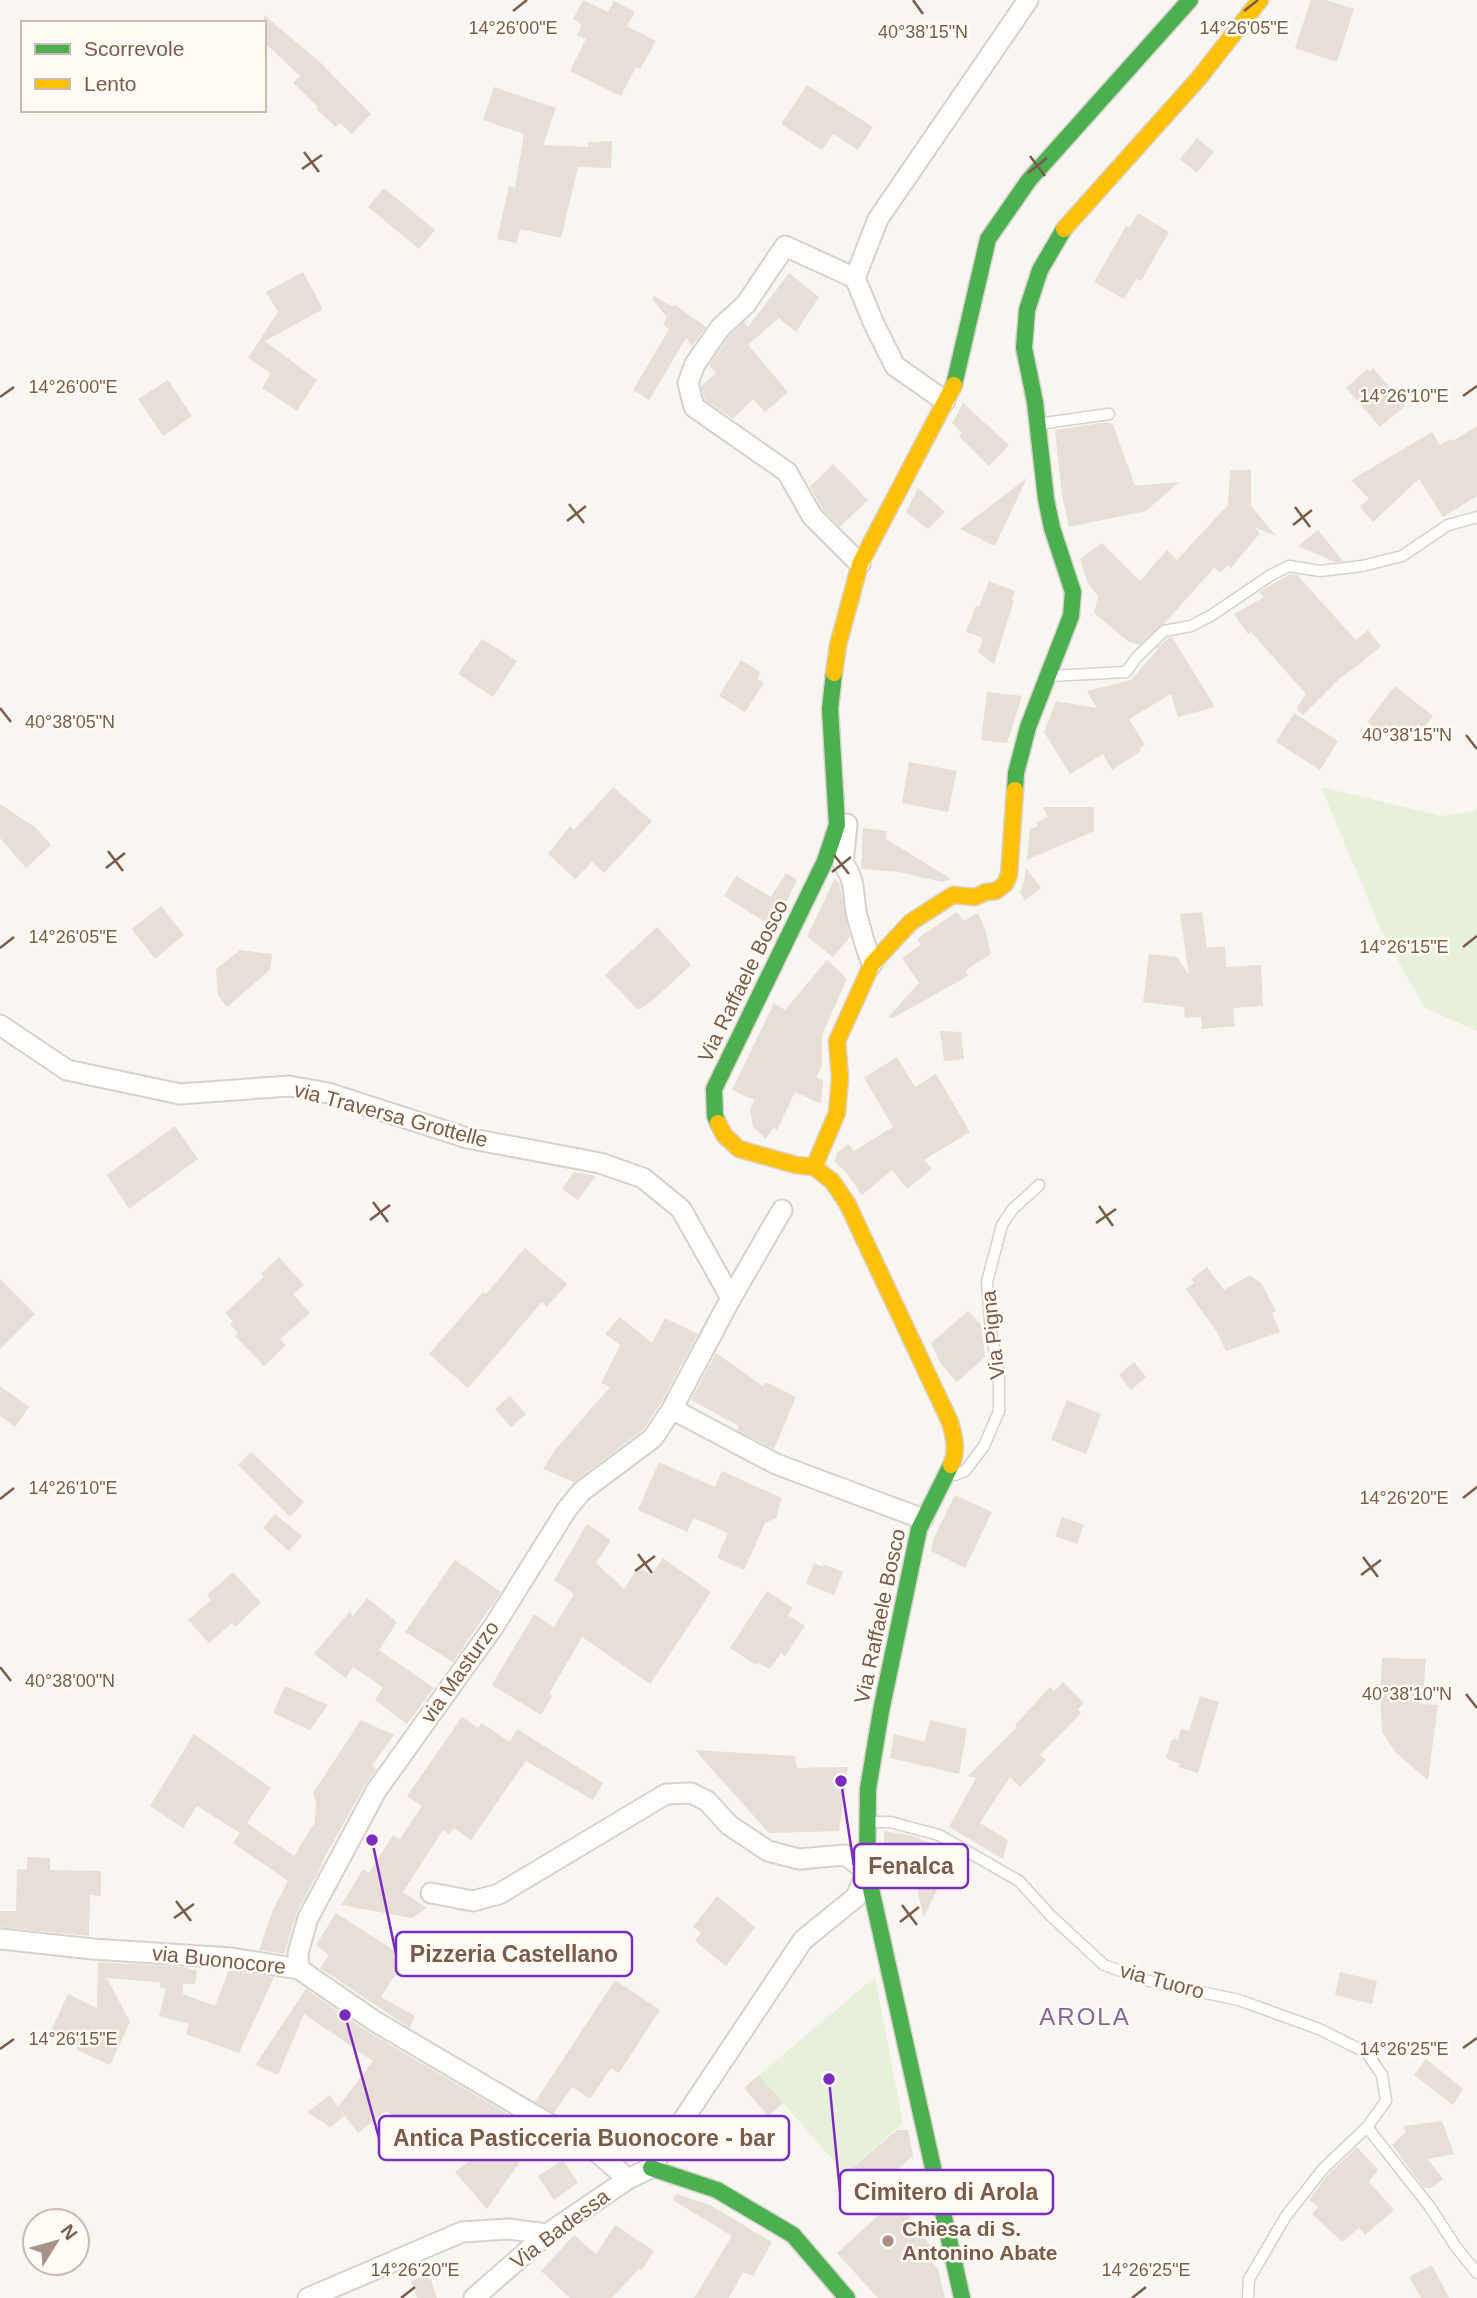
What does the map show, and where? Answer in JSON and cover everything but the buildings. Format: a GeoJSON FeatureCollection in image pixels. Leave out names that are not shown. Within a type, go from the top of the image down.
{"type":"FeatureCollection","features":[{"type":"Feature","properties":{"kind":"street"},"geometry":{"type":"LineString","coordinates":[[855,278],[878,219],[1028,0]]}},
{"type":"Feature","properties":{"kind":"street","name":"Via Raffaele Bosco"},"geometry":{"type":"LineString","coordinates":[[962,2298],[867,1871],[868,1789],[881,1711],[919,1529],[954,1460],[955,1440],[950,1422],[847,1203],[832,1181],[814,1167],[796,1166],[739,1149],[724,1135],[715,1116],[713,1089],[825,861],[837,825],[830,709],[838,645],[860,564],[955,382],[988,239],[1029,180],[1190,0]]}},
{"type":"Feature","properties":{"kind":"street"},"geometry":{"type":"LineString","coordinates":[[814,1167],[837,1113],[837,1041],[872,964],[911,922],[953,895],[975,897],[996,891],[1005,884],[1009,875],[1016,773],[1028,727],[1071,616],[1073,592],[1052,528],[1046,499],[1038,424],[1024,348],[1027,310],[1040,270],[1064,229],[1199,78],[1260,0]]}},
{"type":"Feature","properties":{"kind":"street"},"geometry":{"type":"LineString","coordinates":[[860,564],[812,516],[787,472],[694,407],[688,383],[695,364],[720,328],[746,304],[785,246],[855,278],[895,366],[945,401]]}},
{"type":"Feature","properties":{"kind":"street"},"geometry":{"type":"LineString","coordinates":[[830,709],[842,753],[847,819],[843,863],[854,884],[855,908],[872,964]]}},
{"type":"Feature","properties":{"kind":"street","name":"via Traversa Grottelle"},"geometry":{"type":"LineString","coordinates":[[0,1025],[67,1070],[180,1094],[289,1086],[328,1093],[467,1138],[600,1163],[643,1178],[681,1209],[731,1298]]}},
{"type":"Feature","properties":{"kind":"street"},"geometry":{"type":"LineString","coordinates":[[782,1210],[672,1409],[776,1464],[923,1519]]}},
{"type":"Feature","properties":{"kind":"street","name":"via Masturzo"},"geometry":{"type":"LineString","coordinates":[[299,1969],[298,1953],[308,1918],[376,1791],[494,1626],[567,1509],[582,1491],[653,1438],[672,1409]]}},
{"type":"Feature","properties":{"kind":"street"},"geometry":{"type":"LineString","coordinates":[[431,1893],[472,1901],[499,1894],[666,1794],[691,1794],[707,1801],[729,1825],[768,1851],[799,1858],[845,1855],[867,1871],[856,1897],[803,1940],[651,2168],[717,2190],[793,2235],[847,2298]]}},
{"type":"Feature","properties":{"kind":"street","name":"via Buonocore"},"geometry":{"type":"LineString","coordinates":[[0,1939],[93,1949],[231,1958],[299,1969],[376,2022],[597,2152],[628,2179]]}},
{"type":"Feature","properties":{"kind":"street","name":"Via Badessa"},"geometry":{"type":"LineString","coordinates":[[474,2298],[547,2234],[628,2179],[651,2168]]}},
{"type":"Feature","properties":{"kind":"street"},"geometry":{"type":"LineString","coordinates":[[307,2298],[462,2232],[508,2229],[547,2234]]}},
{"type":"Feature","properties":{"kind":"lane"},"geometry":{"type":"LineString","coordinates":[[1038,424],[1109,414]]}},
{"type":"Feature","properties":{"kind":"lane"},"geometry":{"type":"LineString","coordinates":[[1048,676],[1126,672],[1137,657],[1164,631],[1191,626],[1213,615],[1271,575],[1289,566],[1320,571],[1362,566],[1402,556],[1448,526],[1477,517]]}},
{"type":"Feature","properties":{"kind":"lane","name":"Via Pigna"},"geometry":{"type":"LineString","coordinates":[[944,1480],[965,1471],[984,1446],[999,1411],[999,1373],[991,1332],[987,1282],[1002,1225],[1012,1210],[1039,1185]]}},
{"type":"Feature","properties":{"kind":"lane","name":"via Tuoro"},"geometry":{"type":"LineString","coordinates":[[867,1822],[890,1822],[939,1835],[1019,1881],[1051,1916],[1104,1965],[1149,1981],[1240,2000],[1319,2029],[1367,2053],[1382,2075],[1386,2101],[1367,2127],[1323,2169],[1286,2216],[1249,2279],[1248,2298]]}},
{"type":"Feature","properties":{"kind":"lane"},"geometry":{"type":"LineString","coordinates":[[1367,2127],[1430,2207],[1477,2273]]}},
{"type":"Feature","properties":{"kind":"green space"},"geometry":{"type":"Polygon","coordinates":[[[1321,787],[1442,816],[1477,808],[1477,1031],[1425,1008],[1382,932],[1321,787]]]}},
{"type":"Feature","properties":{"kind":"green space"},"geometry":{"type":"Polygon","coordinates":[[[875,1977],[903,2123],[845,2174],[759,2075],[875,1977]]]}},
{"type":"Feature","properties":{"kind":"traffic: fast"},"geometry":{"type":"LineString","coordinates":[[954,385],[988,239],[1029,180],[1190,0]]}},
{"type":"Feature","properties":{"kind":"traffic: fast"},"geometry":{"type":"LineString","coordinates":[[1015,790],[1016,773],[1028,727],[1071,616],[1073,592],[1052,528],[1046,499],[1035,402],[1024,348],[1027,310],[1040,270],[1064,229]]}},
{"type":"Feature","properties":{"kind":"traffic: fast"},"geometry":{"type":"LineString","coordinates":[[718,1123],[715,1116],[714,1089],[825,861],[837,825],[830,709],[834,673]]}},
{"type":"Feature","properties":{"kind":"traffic: fast"},"geometry":{"type":"LineString","coordinates":[[951,1465],[919,1529],[881,1711],[868,1789],[867,1871],[962,2298]]}},
{"type":"Feature","properties":{"kind":"traffic: fast"},"geometry":{"type":"LineString","coordinates":[[651,2168],[717,2190],[793,2235],[847,2298]]}},
{"type":"Feature","properties":{"kind":"traffic: slow"},"geometry":{"type":"LineString","coordinates":[[1064,229],[1199,78],[1260,0]]}},
{"type":"Feature","properties":{"kind":"traffic: slow"},"geometry":{"type":"LineString","coordinates":[[834,673],[838,645],[860,564],[954,385]]}},
{"type":"Feature","properties":{"kind":"traffic: slow"},"geometry":{"type":"LineString","coordinates":[[814,1167],[837,1113],[840,1077],[837,1041],[872,964],[911,922],[953,895],[975,897],[996,891],[1005,884],[1009,875],[1015,790]]}},
{"type":"Feature","properties":{"kind":"traffic: slow"},"geometry":{"type":"LineString","coordinates":[[718,1123],[724,1135],[739,1149],[796,1165],[814,1167],[832,1181],[847,1203],[950,1422],[955,1449],[951,1465]]}},
{"type":"Feature","properties":{"kind":"place","name":"Fenalca"},"geometry":{"type":"Point","coordinates":[841,1781]}},
{"type":"Feature","properties":{"kind":"place","name":"Pizzeria Castellano"},"geometry":{"type":"Point","coordinates":[372,1840]}},
{"type":"Feature","properties":{"kind":"place","name":"Antica Pasticceria Buonocore - bar"},"geometry":{"type":"Point","coordinates":[345,2015]}},
{"type":"Feature","properties":{"kind":"place","name":"Cimitero di Arola"},"geometry":{"type":"Point","coordinates":[829,2079]}},
{"type":"Feature","properties":{"kind":"place","name":"Chiesa di S. Antonino Abate"},"geometry":{"type":"Point","coordinates":[888,2241]}},
{"type":"Feature","properties":{"kind":"district","name":"AROLA"},"geometry":{"type":"Point","coordinates":[1085,2017]}}]}
